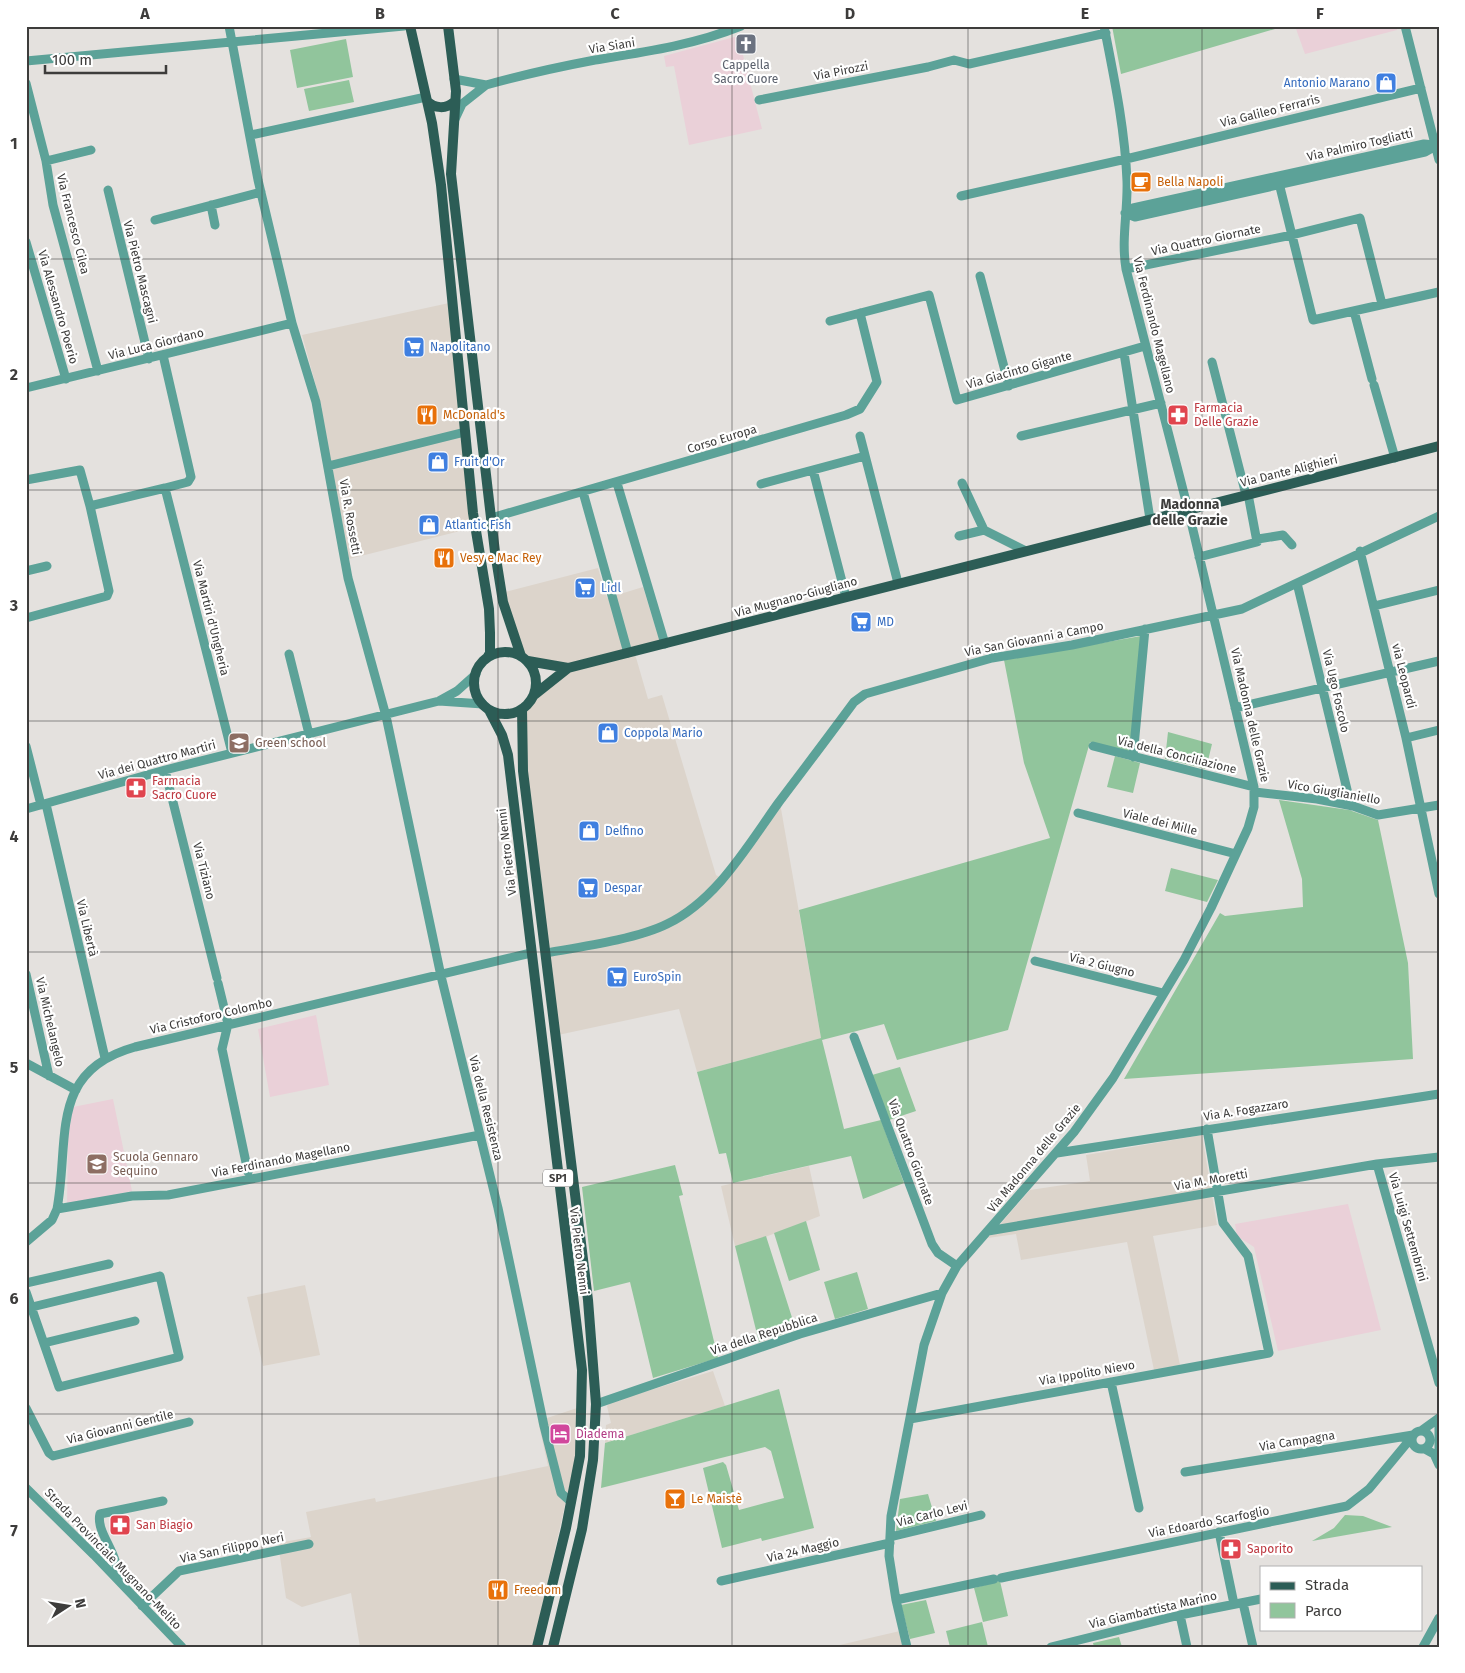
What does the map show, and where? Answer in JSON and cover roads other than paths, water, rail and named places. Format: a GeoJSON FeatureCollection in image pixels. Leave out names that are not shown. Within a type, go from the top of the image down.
{"type":"FeatureCollection","features":[{"type":"Feature","properties":{"kind":"main road"},"geometry":{"type":"LineString","coordinates":[[410,26],[427,99],[441,185],[473,513],[489,609],[490,653],[476,674],[475,690],[486,707],[506,714],[522,709],[534,696],[536,678],[524,658],[503,602],[491,518],[451,174],[454,78],[448,26]]}},
{"type":"Feature","properties":{"kind":"main road"},"geometry":{"type":"LineString","coordinates":[[427,99],[434,106],[443,108],[454,102]]}},
{"type":"Feature","properties":{"kind":"main road","name":"Via Dante Alighieri"},"geometry":{"type":"LineString","coordinates":[[1028,550],[1439,446]]}},
{"type":"Feature","properties":{"kind":"main road","name":"Via Mugnano-Giugliano"},"geometry":{"type":"LineString","coordinates":[[534,696],[568,668],[1028,550]]}},
{"type":"Feature","properties":{"kind":"main road"},"geometry":{"type":"LineString","coordinates":[[487,658],[503,652],[524,658]]}},
{"type":"Feature","properties":{"kind":"main road","name":"Via Mugnano-Giugliano"},"geometry":{"type":"LineString","coordinates":[[524,658],[568,668]]}},
{"type":"Feature","properties":{"kind":"main road","name":"Via Pietro Nenni"},"geometry":{"type":"LineString","coordinates":[[486,707],[502,735],[508,755],[582,1370],[580,1456],[537,1647]]}},
{"type":"Feature","properties":{"kind":"main road","name":"Via Pietro Nenni"},"geometry":{"type":"LineString","coordinates":[[522,709],[523,771],[588,1300],[596,1404],[593,1460],[582,1529],[553,1647]]}},
{"type":"Feature","properties":{"kind":"street","name":"Via R. Rossetti"},"geometry":{"type":"LineString","coordinates":[[229,26],[261,192],[292,323],[316,402],[348,578],[386,716]]}},
{"type":"Feature","properties":{"kind":"street"},"geometry":{"type":"LineString","coordinates":[[26,61],[404,26]]}},
{"type":"Feature","properties":{"kind":"street","name":"Via Siani"},"geometry":{"type":"LineString","coordinates":[[486,85],[578,64],[654,52],[704,39],[741,26]]}},
{"type":"Feature","properties":{"kind":"street"},"geometry":{"type":"LineString","coordinates":[[1405,26],[1437,145],[1439,160]]}},
{"type":"Feature","properties":{"kind":"street","name":"Via Pirozzi"},"geometry":{"type":"LineString","coordinates":[[759,100],[928,67],[954,60],[969,64],[1105,30]]}},
{"type":"Feature","properties":{"kind":"street","name":"Via Ferdinando Magellano"},"geometry":{"type":"LineString","coordinates":[[1105,30],[1117,92],[1126,159],[1123,250],[1126,269],[1188,509]]}},
{"type":"Feature","properties":{"kind":"street"},"geometry":{"type":"LineString","coordinates":[[454,78],[486,85]]}},
{"type":"Feature","properties":{"kind":"street","name":"Via Francesco Cilea"},"geometry":{"type":"LineString","coordinates":[[26,83],[46,161],[53,205],[98,371]]}},
{"type":"Feature","properties":{"kind":"street"},"geometry":{"type":"LineString","coordinates":[[453,124],[462,104],[486,85]]}},
{"type":"Feature","properties":{"kind":"street","name":"Via Galileo Ferraris"},"geometry":{"type":"LineString","coordinates":[[961,196],[1126,159],[1421,88]]}},
{"type":"Feature","properties":{"kind":"street"},"geometry":{"type":"LineString","coordinates":[[251,135],[427,99]]}},
{"type":"Feature","properties":{"kind":"street","name":"Via Palmiro Togliatti"},"geometry":{"type":"LineString","coordinates":[[1125,213],[1133,208],[1279,181],[1424,144],[1437,145]]}},
{"type":"Feature","properties":{"kind":"street"},"geometry":{"type":"LineString","coordinates":[[46,161],[91,150]]}},
{"type":"Feature","properties":{"kind":"street"},"geometry":{"type":"LineString","coordinates":[[1279,181],[1313,320],[1439,292]]}},
{"type":"Feature","properties":{"kind":"street","name":"Via Pietro Mascagni"},"geometry":{"type":"LineString","coordinates":[[108,190],[149,359]]}},
{"type":"Feature","properties":{"kind":"street"},"geometry":{"type":"LineString","coordinates":[[155,220],[261,192]]}},
{"type":"Feature","properties":{"kind":"street"},"geometry":{"type":"LineString","coordinates":[[211,205],[215,225]]}},
{"type":"Feature","properties":{"kind":"street","name":"Via Quattro Giornate"},"geometry":{"type":"LineString","coordinates":[[1126,269],[1292,235],[1360,218],[1382,304]]}},
{"type":"Feature","properties":{"kind":"street","name":"Via Alessandro Poerio"},"geometry":{"type":"LineString","coordinates":[[26,242],[66,378]]}},
{"type":"Feature","properties":{"kind":"street"},"geometry":{"type":"LineString","coordinates":[[980,276],[1009,386]]}},
{"type":"Feature","properties":{"kind":"street","name":"Via Giacinto Gigante"},"geometry":{"type":"LineString","coordinates":[[830,321],[929,295],[957,400],[1145,346]]}},
{"type":"Feature","properties":{"kind":"street"},"geometry":{"type":"LineString","coordinates":[[1354,310],[1394,458]]}},
{"type":"Feature","properties":{"kind":"street","name":"Corso Europa"},"geometry":{"type":"LineString","coordinates":[[491,518],[846,415],[860,408],[878,382],[860,314]]}},
{"type":"Feature","properties":{"kind":"street","name":"Via Luca Giordano"},"geometry":{"type":"LineString","coordinates":[[26,388],[292,323]]}},
{"type":"Feature","properties":{"kind":"street"},"geometry":{"type":"LineString","coordinates":[[1124,353],[1150,519]]}},
{"type":"Feature","properties":{"kind":"street"},"geometry":{"type":"LineString","coordinates":[[90,506],[188,482],[191,477],[163,355]]}},
{"type":"Feature","properties":{"kind":"street"},"geometry":{"type":"LineString","coordinates":[[1212,362],[1258,539]]}},
{"type":"Feature","properties":{"kind":"street"},"geometry":{"type":"LineString","coordinates":[[1021,436],[1161,403]]}},
{"type":"Feature","properties":{"kind":"street"},"geometry":{"type":"LineString","coordinates":[[328,466],[465,432]]}},
{"type":"Feature","properties":{"kind":"street"},"geometry":{"type":"LineString","coordinates":[[860,436],[898,583]]}},
{"type":"Feature","properties":{"kind":"street"},"geometry":{"type":"LineString","coordinates":[[761,484],[865,456]]}},
{"type":"Feature","properties":{"kind":"street"},"geometry":{"type":"LineString","coordinates":[[26,480],[80,470],[90,506],[108,595],[26,618]]}},
{"type":"Feature","properties":{"kind":"street"},"geometry":{"type":"LineString","coordinates":[[813,470],[846,597]]}},
{"type":"Feature","properties":{"kind":"street"},"geometry":{"type":"LineString","coordinates":[[617,483],[665,644]]}},
{"type":"Feature","properties":{"kind":"street"},"geometry":{"type":"LineString","coordinates":[[962,483],[984,530]]}},
{"type":"Feature","properties":{"kind":"street","name":"Via Martiri d'Ungheria"},"geometry":{"type":"LineString","coordinates":[[165,488],[232,753]]}},
{"type":"Feature","properties":{"kind":"street"},"geometry":{"type":"LineString","coordinates":[[584,492],[628,653]]}},
{"type":"Feature","properties":{"kind":"street","name":"Via Madonna delle Grazie"},"geometry":{"type":"LineString","coordinates":[[907,1647],[896,1600],[889,1556],[891,1516],[924,1345],[942,1293],[957,1266],[1057,1153],[1113,1078],[1206,917],[1252,817],[1254,790],[1188,509]]}},
{"type":"Feature","properties":{"kind":"street","name":"Via San Giovanni a Campo"},"geometry":{"type":"LineString","coordinates":[[546,953],[650,930],[684,915],[709,894],[737,860],[854,702],[864,694],[992,658],[1072,645],[1242,609],[1360,551],[1439,516]]}},
{"type":"Feature","properties":{"kind":"street"},"geometry":{"type":"LineString","coordinates":[[959,536],[984,530],[1028,550]]}},
{"type":"Feature","properties":{"kind":"street"},"geometry":{"type":"LineString","coordinates":[[1200,557],[1254,544],[1258,539],[1283,536],[1292,545]]}},
{"type":"Feature","properties":{"kind":"street","name":"via Leopardi"},"geometry":{"type":"LineString","coordinates":[[1360,551],[1406,738],[1439,894]]}},
{"type":"Feature","properties":{"kind":"street"},"geometry":{"type":"LineString","coordinates":[[26,571],[47,566]]}},
{"type":"Feature","properties":{"kind":"street","name":"Via Ugo Foscolo"},"geometry":{"type":"LineString","coordinates":[[1297,583],[1351,806]]}},
{"type":"Feature","properties":{"kind":"street"},"geometry":{"type":"LineString","coordinates":[[1374,606],[1439,590]]}},
{"type":"Feature","properties":{"kind":"street"},"geometry":{"type":"LineString","coordinates":[[1133,756],[1145,630]]}},
{"type":"Feature","properties":{"kind":"street"},"geometry":{"type":"LineString","coordinates":[[289,654],[309,734]]}},
{"type":"Feature","properties":{"kind":"street"},"geometry":{"type":"LineString","coordinates":[[1235,708],[1439,662]]}},
{"type":"Feature","properties":{"kind":"street","name":"Via dei Quattro Martiri"},"geometry":{"type":"LineString","coordinates":[[26,809],[165,770],[386,716],[439,701],[457,691],[476,674]]}},
{"type":"Feature","properties":{"kind":"street","name":"Via dei Quattro Martiri"},"geometry":{"type":"LineString","coordinates":[[439,701],[486,707]]}},
{"type":"Feature","properties":{"kind":"street","name":"Via della Resistenza"},"geometry":{"type":"LineString","coordinates":[[386,716],[440,976],[498,1208],[544,1426],[561,1493],[571,1502]]}},
{"type":"Feature","properties":{"kind":"street"},"geometry":{"type":"LineString","coordinates":[[1406,738],[1439,730]]}},
{"type":"Feature","properties":{"kind":"street","name":"Via Libertà"},"geometry":{"type":"LineString","coordinates":[[26,746],[43,804],[105,1058]]}},
{"type":"Feature","properties":{"kind":"street","name":"Via della Conciliazione"},"geometry":{"type":"LineString","coordinates":[[1093,746],[1254,790]]}},
{"type":"Feature","properties":{"kind":"street","name":"Via Tiziano"},"geometry":{"type":"LineString","coordinates":[[165,770],[228,1024]]}},
{"type":"Feature","properties":{"kind":"street","name":"Vico Giuglianiello"},"geometry":{"type":"LineString","coordinates":[[1254,790],[1351,806],[1378,815],[1439,805]]}},
{"type":"Feature","properties":{"kind":"street","name":"Viale dei Mille"},"geometry":{"type":"LineString","coordinates":[[1078,814],[1236,854]]}},
{"type":"Feature","properties":{"kind":"street","name":"Via Cristoforo Colombo"},"geometry":{"type":"LineString","coordinates":[[57,1209],[68,1114],[76,1090],[86,1071],[105,1058],[135,1047],[228,1024],[532,953]]}},
{"type":"Feature","properties":{"kind":"street","name":"Via 2 Giugno"},"geometry":{"type":"LineString","coordinates":[[1035,962],[1163,993]]}},
{"type":"Feature","properties":{"kind":"street","name":"Via Michelangelo"},"geometry":{"type":"LineString","coordinates":[[26,974],[49,1076]]}},
{"type":"Feature","properties":{"kind":"street"},"geometry":{"type":"LineString","coordinates":[[228,1024],[222,1049],[248,1172]]}},
{"type":"Feature","properties":{"kind":"street","name":"Via Quattro Giornate"},"geometry":{"type":"LineString","coordinates":[[854,1037],[932,1244],[938,1253],[957,1266]]}},
{"type":"Feature","properties":{"kind":"street"},"geometry":{"type":"LineString","coordinates":[[26,1064],[76,1090]]}},
{"type":"Feature","properties":{"kind":"street","name":"Via A. Fogazzaro"},"geometry":{"type":"LineString","coordinates":[[1057,1153],[1439,1094]]}},
{"type":"Feature","properties":{"kind":"street"},"geometry":{"type":"LineString","coordinates":[[1208,1130],[1216,1192]]}},
{"type":"Feature","properties":{"kind":"street","name":"Via Ferdinando Magellano"},"geometry":{"type":"LineString","coordinates":[[57,1209],[132,1196],[168,1195],[480,1135]]}},
{"type":"Feature","properties":{"kind":"street","name":"Via M. Moretti"},"geometry":{"type":"LineString","coordinates":[[988,1231],[1377,1164],[1439,1157]]}},
{"type":"Feature","properties":{"kind":"street","name":"Via Luigi Settembrini"},"geometry":{"type":"LineString","coordinates":[[1377,1164],[1439,1383]]}},
{"type":"Feature","properties":{"kind":"street","name":"Via Ippolito Nievo"},"geometry":{"type":"LineString","coordinates":[[910,1419],[1269,1352],[1248,1256],[1223,1223],[1216,1192]]}},
{"type":"Feature","properties":{"kind":"street"},"geometry":{"type":"LineString","coordinates":[[26,1242],[52,1220],[57,1209]]}},
{"type":"Feature","properties":{"kind":"street"},"geometry":{"type":"LineString","coordinates":[[26,1283],[109,1264]]}},
{"type":"Feature","properties":{"kind":"street"},"geometry":{"type":"LineString","coordinates":[[26,1292],[59,1388],[179,1357],[160,1276],[32,1308]]}},
{"type":"Feature","properties":{"kind":"street","name":"Via della Repubblica"},"geometry":{"type":"LineString","coordinates":[[596,1404],[792,1337],[942,1293]]}},
{"type":"Feature","properties":{"kind":"street"},"geometry":{"type":"LineString","coordinates":[[44,1343],[135,1321]]}},
{"type":"Feature","properties":{"kind":"street"},"geometry":{"type":"LineString","coordinates":[[1111,1382],[1139,1508]]}},
{"type":"Feature","properties":{"kind":"street","name":"Via Giovanni Gentile"},"geometry":{"type":"LineString","coordinates":[[26,1408],[49,1453],[53,1456],[189,1422]]}},
{"type":"Feature","properties":{"kind":"street"},"geometry":{"type":"LineString","coordinates":[[1439,1418],[1428,1438],[1439,1465]]}},
{"type":"Feature","properties":{"kind":"street"},"geometry":{"type":"LineString","coordinates":[[1428,1438],[1439,1456]]}},
{"type":"Feature","properties":{"kind":"street","name":"Via Edoardo Scarfoglio"},"geometry":{"type":"LineString","coordinates":[[896,1600],[1347,1506],[1369,1489],[1400,1452],[1428,1438]]}},
{"type":"Feature","properties":{"kind":"street","name":"Via Campagna"},"geometry":{"type":"LineString","coordinates":[[1184,1472],[1428,1438]]}},
{"type":"Feature","properties":{"kind":"street","name":"Strada Provinciale Mugnano-Melito"},"geometry":{"type":"LineString","coordinates":[[26,1488],[182,1647]]}},
{"type":"Feature","properties":{"kind":"street"},"geometry":{"type":"LineString","coordinates":[[116,1578],[116,1562],[100,1523],[100,1514],[163,1501]]}},
{"type":"Feature","properties":{"kind":"street","name":"Via Carlo Levi"},"geometry":{"type":"LineString","coordinates":[[890,1540],[981,1515]]}},
{"type":"Feature","properties":{"kind":"street"},"geometry":{"type":"LineString","coordinates":[[1220,1532],[1238,1603],[1252,1647]]}},
{"type":"Feature","properties":{"kind":"street","name":"Via 24 Maggio"},"geometry":{"type":"LineString","coordinates":[[721,1581],[890,1540]]}},
{"type":"Feature","properties":{"kind":"street","name":"Via San Filippo Neri"},"geometry":{"type":"LineString","coordinates":[[142,1606],[179,1571],[309,1544]]}},
{"type":"Feature","properties":{"kind":"street","name":"Via Giambattista Marino"},"geometry":{"type":"LineString","coordinates":[[1050,1647],[1260,1599]]}},
{"type":"Feature","properties":{"kind":"street"},"geometry":{"type":"LineString","coordinates":[[1180,1616],[1187,1647]]}},
{"type":"Feature","properties":{"kind":"street"},"geometry":{"type":"LineString","coordinates":[[1423,1647],[1439,1618]]}},
{"type":"Feature","properties":{"kind":"street"},"geometry":{"type":"LineString","coordinates":[[1430,1637],[1432,1647]]}},
{"type":"Feature","properties":{"kind":"place","name":"Cappella Sacro Cuore"},"geometry":{"type":"Point","coordinates":[746,44]}},
{"type":"Feature","properties":{"kind":"place","name":"Antonio Marano"},"geometry":{"type":"Point","coordinates":[1386,83]}},
{"type":"Feature","properties":{"kind":"place","name":"Bella Napoli"},"geometry":{"type":"Point","coordinates":[1141,182]}},
{"type":"Feature","properties":{"kind":"place","name":"Napolitano"},"geometry":{"type":"Point","coordinates":[414,347]}},
{"type":"Feature","properties":{"kind":"place","name":"McDonald's"},"geometry":{"type":"Point","coordinates":[427,415]}},
{"type":"Feature","properties":{"kind":"place","name":"Farmacia Delle Grazie"},"geometry":{"type":"Point","coordinates":[1178,415]}},
{"type":"Feature","properties":{"kind":"place","name":"Fruit d'Or"},"geometry":{"type":"Point","coordinates":[438,462]}},
{"type":"Feature","properties":{"kind":"place","name":"Atlantic Fish"},"geometry":{"type":"Point","coordinates":[429,525]}},
{"type":"Feature","properties":{"kind":"place","name":"Vesy e Mac Rey"},"geometry":{"type":"Point","coordinates":[444,558]}},
{"type":"Feature","properties":{"kind":"place","name":"Lidl"},"geometry":{"type":"Point","coordinates":[585,588]}},
{"type":"Feature","properties":{"kind":"place","name":"MD"},"geometry":{"type":"Point","coordinates":[861,622]}},
{"type":"Feature","properties":{"kind":"place","name":"Coppola Mario"},"geometry":{"type":"Point","coordinates":[608,733]}},
{"type":"Feature","properties":{"kind":"place","name":"Green school"},"geometry":{"type":"Point","coordinates":[239,743]}},
{"type":"Feature","properties":{"kind":"place","name":"Farmacia Sacro Cuore"},"geometry":{"type":"Point","coordinates":[136,788]}},
{"type":"Feature","properties":{"kind":"place","name":"Delfino"},"geometry":{"type":"Point","coordinates":[589,831]}},
{"type":"Feature","properties":{"kind":"place","name":"Despar"},"geometry":{"type":"Point","coordinates":[588,888]}},
{"type":"Feature","properties":{"kind":"place","name":"EuroSpin"},"geometry":{"type":"Point","coordinates":[617,977]}},
{"type":"Feature","properties":{"kind":"place","name":"Scuola Gennaro Sequino"},"geometry":{"type":"Point","coordinates":[97,1164]}},
{"type":"Feature","properties":{"kind":"place","name":"Diadema"},"geometry":{"type":"Point","coordinates":[560,1434]}},
{"type":"Feature","properties":{"kind":"place","name":"Le Maistè"},"geometry":{"type":"Point","coordinates":[675,1499]}},
{"type":"Feature","properties":{"kind":"place","name":"San Biagio"},"geometry":{"type":"Point","coordinates":[120,1525]}},
{"type":"Feature","properties":{"kind":"place","name":"Saporito"},"geometry":{"type":"Point","coordinates":[1231,1549]}},
{"type":"Feature","properties":{"kind":"place","name":"Freedom"},"geometry":{"type":"Point","coordinates":[498,1590]}},
{"type":"Feature","properties":{"kind":"district","name":"Madonna delle Grazie"},"geometry":{"type":"Point","coordinates":[1190,512]}}]}
